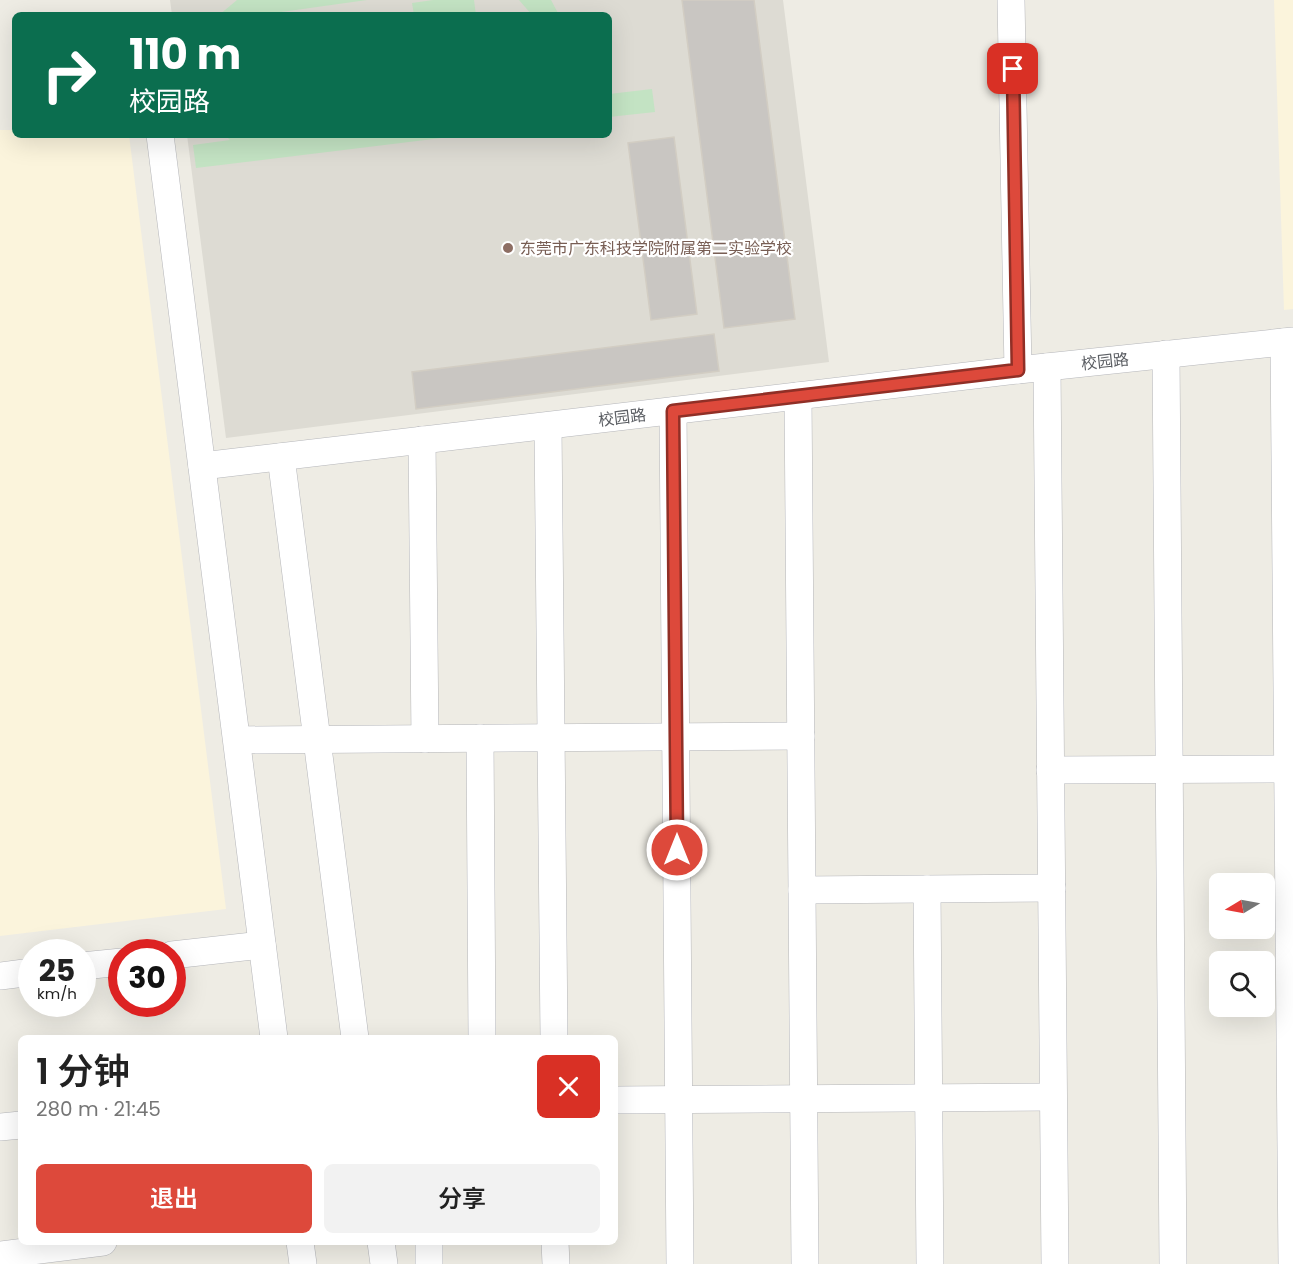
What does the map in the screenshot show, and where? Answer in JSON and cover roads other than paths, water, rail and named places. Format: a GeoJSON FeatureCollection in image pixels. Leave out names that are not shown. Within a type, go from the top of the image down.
{"type":"FeatureCollection","features":[{"type":"Feature","properties":{"kind":"street"},"geometry":{"type":"LineString","coordinates":[[1011,0],[1018,370]]}},
{"type":"Feature","properties":{"kind":"street"},"geometry":{"type":"LineString","coordinates":[[160,138],[274,1035]]}},
{"type":"Feature","properties":{"kind":"street"},"geometry":{"type":"LineString","coordinates":[[1289,341],[1292,1264]]}},
{"type":"Feature","properties":{"kind":"street","name":"校园路"},"geometry":{"type":"LineString","coordinates":[[202,466],[1018,370],[1289,341]]}},
{"type":"Feature","properties":{"kind":"street"},"geometry":{"type":"LineString","coordinates":[[1166,354],[1173,1264]]}},
{"type":"Feature","properties":{"kind":"street"},"geometry":{"type":"LineString","coordinates":[[1047,367],[1055,1264]]}},
{"type":"Feature","properties":{"kind":"street"},"geometry":{"type":"LineString","coordinates":[[798,396],[805,1264]]}},
{"type":"Feature","properties":{"kind":"street"},"geometry":{"type":"LineString","coordinates":[[673,411],[680,1264]]}},
{"type":"Feature","properties":{"kind":"street"},"geometry":{"type":"LineString","coordinates":[[548,426],[554,1035]]}},
{"type":"Feature","properties":{"kind":"street"},"geometry":{"type":"LineString","coordinates":[[422,440],[425,739]]}},
{"type":"Feature","properties":{"kind":"street"},"geometry":{"type":"LineString","coordinates":[[281,457],[355,1035]]}},
{"type":"Feature","properties":{"kind":"street"},"geometry":{"type":"LineString","coordinates":[[237,740],[801,736]]}},
{"type":"Feature","properties":{"kind":"street"},"geometry":{"type":"LineString","coordinates":[[480,738],[482,1035]]}},
{"type":"Feature","properties":{"kind":"street"},"geometry":{"type":"LineString","coordinates":[[1050,770],[1291,769]]}},
{"type":"Feature","properties":{"kind":"street"},"geometry":{"type":"LineString","coordinates":[[802,890],[1052,888]]}},
{"type":"Feature","properties":{"kind":"street"},"geometry":{"type":"LineString","coordinates":[[927,889],[930,1264]]}},
{"type":"Feature","properties":{"kind":"street"},"geometry":{"type":"LineString","coordinates":[[186,953],[262,945]]}},
{"type":"Feature","properties":{"kind":"street"},"geometry":{"type":"LineString","coordinates":[[0,976],[18,974]]}},
{"type":"Feature","properties":{"kind":"street"},"geometry":{"type":"LineString","coordinates":[[618,1100],[1053,1097]]}},
{"type":"Feature","properties":{"kind":"street"},"geometry":{"type":"LineString","coordinates":[[0,1127],[18,1125]]}},
{"type":"Feature","properties":{"kind":"street"},"geometry":{"type":"LineString","coordinates":[[0,1255],[79,1245]]}},
{"type":"Feature","properties":{"kind":"street"},"geometry":{"type":"LineString","coordinates":[[300,1245],[303,1264]]}},
{"type":"Feature","properties":{"kind":"street"},"geometry":{"type":"LineString","coordinates":[[381,1245],[384,1264]]}},
{"type":"Feature","properties":{"kind":"street"},"geometry":{"type":"LineString","coordinates":[[429,1245],[429,1264]]}},
{"type":"Feature","properties":{"kind":"street"},"geometry":{"type":"LineString","coordinates":[[555,1245],[556,1264]]}},
{"type":"Feature","properties":{"kind":"place","name":"东莞市广东科技学院附属第二实验学校"},"geometry":{"type":"Point","coordinates":[508,248]}}]}
